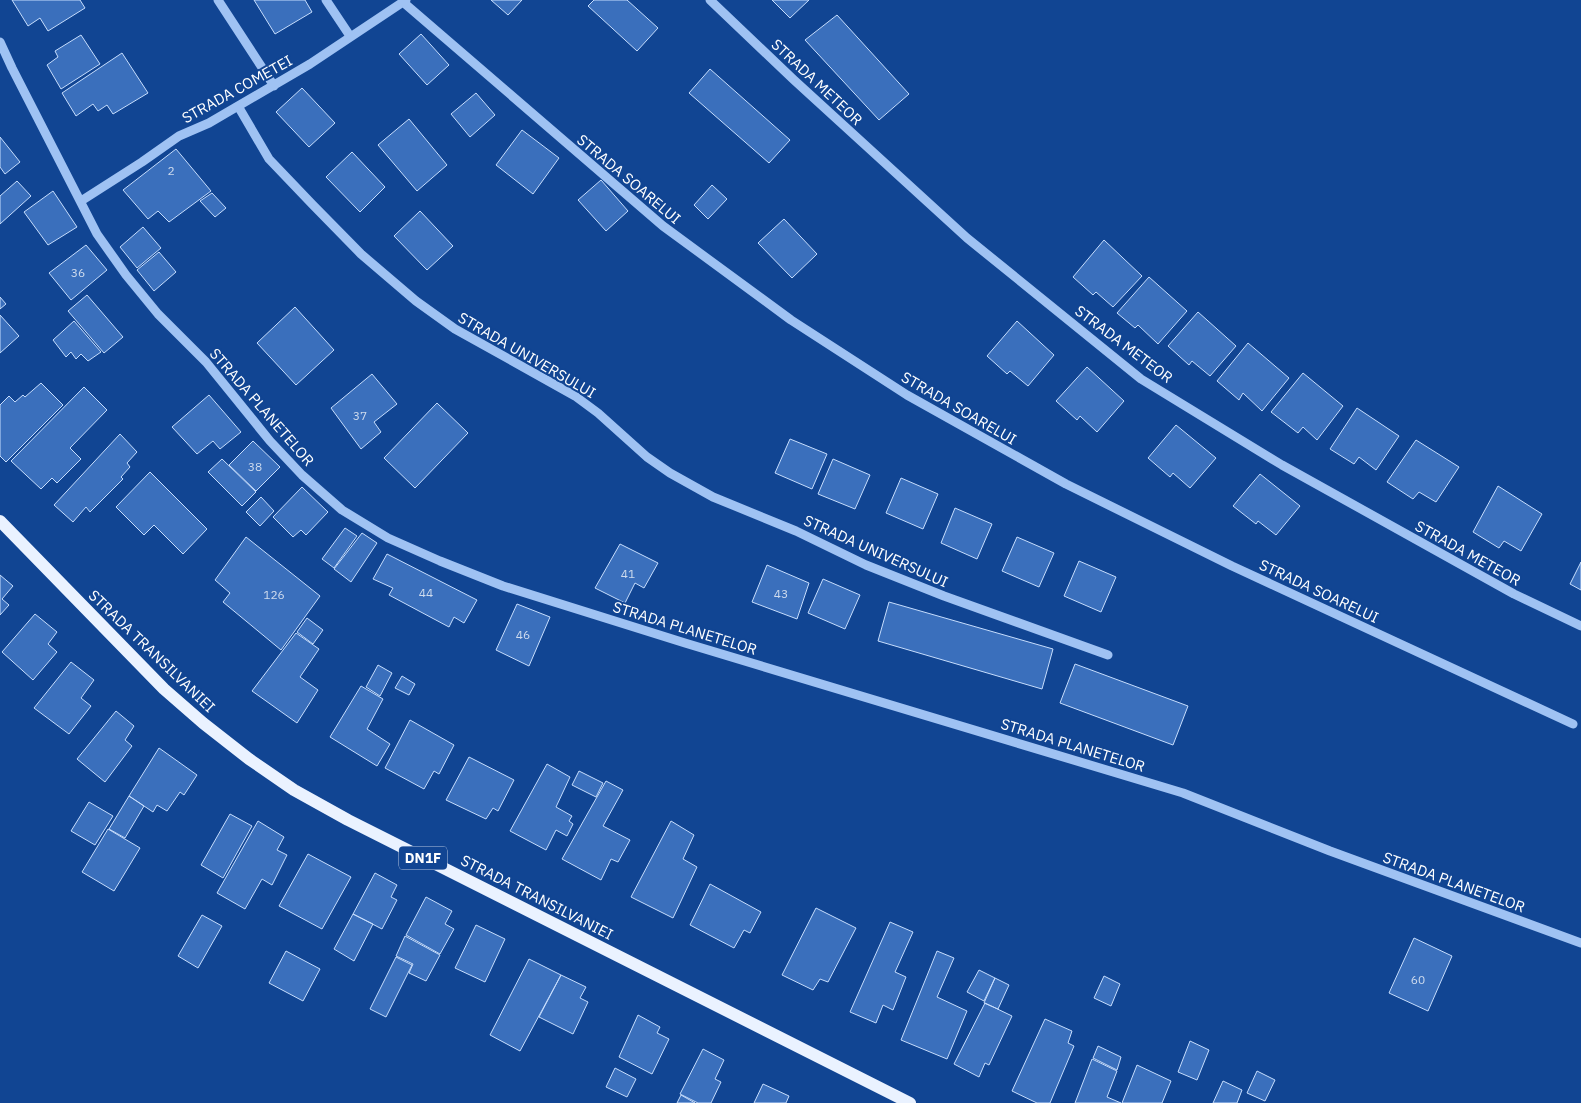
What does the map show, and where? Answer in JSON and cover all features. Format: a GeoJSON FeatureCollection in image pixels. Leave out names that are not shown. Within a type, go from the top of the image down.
{"type":"FeatureCollection","features":[{"type":"Feature","properties":{"kind":"main road","name":"STRADA TRANSILVANIEI"},"geometry":{"type":"LineString","coordinates":[[0,521],[164,689],[249,759],[294,790],[357,824],[910,1103]]}},
{"type":"Feature","properties":{"kind":"street"},"geometry":{"type":"LineString","coordinates":[[218,0],[274,86]]}},
{"type":"Feature","properties":{"kind":"street"},"geometry":{"type":"LineString","coordinates":[[326,0],[350,36]]}},
{"type":"Feature","properties":{"kind":"street","name":"STRADA METEOR"},"geometry":{"type":"LineString","coordinates":[[710,0],[801,87],[967,238],[1142,379],[1282,465],[1514,594],[1581,626]]}},
{"type":"Feature","properties":{"kind":"street","name":"STRADA COMETEI"},"geometry":{"type":"LineString","coordinates":[[81,201],[179,136],[209,123],[274,86],[405,1]]}},
{"type":"Feature","properties":{"kind":"street","name":"STRADA SOARELUI"},"geometry":{"type":"LineString","coordinates":[[405,1],[663,226],[791,320],[907,395],[1066,484],[1223,562],[1574,724]]}},
{"type":"Feature","properties":{"kind":"street","name":"STRADA PLANETELOR"},"geometry":{"type":"LineString","coordinates":[[0,42],[97,234],[126,275],[158,314],[206,362],[270,442],[302,475],[342,510],[388,538],[440,562],[503,586],[1183,793],[1330,851],[1581,943]]}},
{"type":"Feature","properties":{"kind":"street","name":"STRADA UNIVERSULUI"},"geometry":{"type":"LineString","coordinates":[[238,106],[275,165],[361,254],[416,301],[455,329],[575,396],[598,412],[647,457],[670,473],[714,497],[796,531],[866,565],[944,596],[1108,656]]}},
{"type":"Feature","properties":{"kind":"building"},"geometry":{"type":"Polygon","coordinates":[[[12,0],[80,0],[85,8],[48,31],[40,18],[28,26],[12,0]]]}},
{"type":"Feature","properties":{"kind":"building"},"geometry":{"type":"Polygon","coordinates":[[[254,0],[305,0],[312,12],[275,34],[254,0]]]}},
{"type":"Feature","properties":{"kind":"building"},"geometry":{"type":"Polygon","coordinates":[[[491,0],[522,0],[508,15],[491,0]]]}},
{"type":"Feature","properties":{"kind":"building"},"geometry":{"type":"Polygon","coordinates":[[[594,0],[627,0],[658,28],[637,51],[588,6],[594,0]]]}},
{"type":"Feature","properties":{"kind":"building"},"geometry":{"type":"Polygon","coordinates":[[[772,0],[809,0],[790,18],[772,0]]]}},
{"type":"Feature","properties":{"kind":"building"},"geometry":{"type":"Polygon","coordinates":[[[837,15],[909,94],[879,120],[805,40],[837,15]]]}},
{"type":"Feature","properties":{"kind":"building"},"geometry":{"type":"Polygon","coordinates":[[[421,34],[449,65],[427,85],[399,54],[421,34]]]}},
{"type":"Feature","properties":{"kind":"building"},"geometry":{"type":"Polygon","coordinates":[[[81,35],[100,64],[61,89],[47,65],[58,57],[55,51],[81,35]]]}},
{"type":"Feature","properties":{"kind":"building"},"geometry":{"type":"Polygon","coordinates":[[[122,53],[148,93],[113,114],[107,105],[98,111],[93,104],[76,116],[62,93],[122,53]]]}},
{"type":"Feature","properties":{"kind":"building"},"geometry":{"type":"Polygon","coordinates":[[[710,69],[790,140],[769,163],[689,93],[710,69]]]}},
{"type":"Feature","properties":{"kind":"building"},"geometry":{"type":"Polygon","coordinates":[[[302,88],[335,123],[309,147],[276,112],[302,88]]]}},
{"type":"Feature","properties":{"kind":"building"},"geometry":{"type":"Polygon","coordinates":[[[476,93],[495,115],[470,137],[451,114],[476,93]]]}},
{"type":"Feature","properties":{"kind":"building"},"geometry":{"type":"Polygon","coordinates":[[[409,119],[447,165],[417,191],[378,145],[409,119]]]}},
{"type":"Feature","properties":{"kind":"building"},"geometry":{"type":"Polygon","coordinates":[[[522,130],[559,158],[533,194],[496,165],[522,130]]]}},
{"type":"Feature","properties":{"kind":"building"},"geometry":{"type":"Polygon","coordinates":[[[0,137],[20,162],[5,174],[0,167],[0,137]]]}},
{"type":"Feature","properties":{"kind":"building"},"geometry":{"type":"Polygon","coordinates":[[[176,149],[211,191],[169,222],[158,211],[148,219],[123,190],[176,149]]]}},
{"type":"Feature","properties":{"kind":"building"},"geometry":{"type":"Polygon","coordinates":[[[352,152],[385,187],[360,212],[326,177],[352,152]]]}},
{"type":"Feature","properties":{"kind":"building"},"geometry":{"type":"Polygon","coordinates":[[[601,180],[628,211],[606,231],[578,200],[601,180]]]}},
{"type":"Feature","properties":{"kind":"building"},"geometry":{"type":"Polygon","coordinates":[[[17,181],[31,196],[0,224],[0,196],[17,181]]]}},
{"type":"Feature","properties":{"kind":"building"},"geometry":{"type":"Polygon","coordinates":[[[712,185],[727,199],[708,219],[694,205],[712,185]]]}},
{"type":"Feature","properties":{"kind":"building"},"geometry":{"type":"Polygon","coordinates":[[[53,191],[77,227],[48,245],[24,212],[53,191]]]}},
{"type":"Feature","properties":{"kind":"building"},"geometry":{"type":"Polygon","coordinates":[[[212,193],[226,208],[215,217],[200,201],[212,193]]]}},
{"type":"Feature","properties":{"kind":"building"},"geometry":{"type":"Polygon","coordinates":[[[420,211],[453,246],[427,270],[394,236],[420,211]]]}},
{"type":"Feature","properties":{"kind":"building"},"geometry":{"type":"Polygon","coordinates":[[[784,219],[817,254],[792,278],[758,243],[784,219]]]}},
{"type":"Feature","properties":{"kind":"building"},"geometry":{"type":"Polygon","coordinates":[[[143,227],[161,248],[137,268],[120,247],[143,227]]]}},
{"type":"Feature","properties":{"kind":"building"},"geometry":{"type":"Polygon","coordinates":[[[1104,240],[1142,276],[1113,307],[1096,292],[1093,295],[1073,277],[1104,240]]]}},
{"type":"Feature","properties":{"kind":"building"},"geometry":{"type":"Polygon","coordinates":[[[86,245],[107,270],[71,300],[49,273],[86,245]]]}},
{"type":"Feature","properties":{"kind":"building"},"geometry":{"type":"Polygon","coordinates":[[[159,252],[176,272],[154,291],[137,270],[159,252]]]}},
{"type":"Feature","properties":{"kind":"building"},"geometry":{"type":"Polygon","coordinates":[[[1149,277],[1187,311],[1158,344],[1138,325],[1135,328],[1117,313],[1149,277]]]}},
{"type":"Feature","properties":{"kind":"building"},"geometry":{"type":"Polygon","coordinates":[[[87,295],[123,337],[104,353],[68,311],[87,295]]]}},
{"type":"Feature","properties":{"kind":"building"},"geometry":{"type":"Polygon","coordinates":[[[0,297],[6,304],[0,309],[0,297]]]}},
{"type":"Feature","properties":{"kind":"building"},"geometry":{"type":"Polygon","coordinates":[[[295,307],[334,350],[296,385],[257,343],[295,307]]]}},
{"type":"Feature","properties":{"kind":"building"},"geometry":{"type":"Polygon","coordinates":[[[1198,312],[1236,346],[1210,376],[1192,361],[1189,365],[1168,346],[1198,312]]]}},
{"type":"Feature","properties":{"kind":"building"},"geometry":{"type":"Polygon","coordinates":[[[0,315],[19,336],[0,353],[0,315]]]}},
{"type":"Feature","properties":{"kind":"building"},"geometry":{"type":"Polygon","coordinates":[[[74,321],[101,352],[88,361],[81,354],[76,359],[71,352],[66,357],[53,340],[74,321]]]}},
{"type":"Feature","properties":{"kind":"building"},"geometry":{"type":"Polygon","coordinates":[[[1017,321],[1054,355],[1028,386],[1010,371],[1007,374],[987,356],[1017,321]]]}},
{"type":"Feature","properties":{"kind":"building"},"geometry":{"type":"Polygon","coordinates":[[[1248,343],[1289,378],[1262,411],[1243,393],[1239,400],[1217,381],[1248,343]]]}},
{"type":"Feature","properties":{"kind":"building"},"geometry":{"type":"Polygon","coordinates":[[[1087,367],[1124,401],[1097,432],[1080,416],[1077,420],[1056,401],[1087,367]]]}},
{"type":"Feature","properties":{"kind":"building"},"geometry":{"type":"Polygon","coordinates":[[[1303,373],[1343,406],[1317,440],[1303,427],[1298,433],[1271,412],[1303,373]]]}},
{"type":"Feature","properties":{"kind":"building"},"geometry":{"type":"Polygon","coordinates":[[[372,374],[397,404],[374,422],[381,432],[361,449],[331,408],[372,374]]]}},
{"type":"Feature","properties":{"kind":"building"},"geometry":{"type":"Polygon","coordinates":[[[41,383],[63,405],[6,462],[0,456],[0,405],[9,396],[15,402],[23,395],[25,397],[41,383]]]}},
{"type":"Feature","properties":{"kind":"building"},"geometry":{"type":"Polygon","coordinates":[[[84,387],[107,410],[70,448],[81,459],[57,483],[52,478],[41,489],[11,461],[84,387]]]}},
{"type":"Feature","properties":{"kind":"building"},"geometry":{"type":"Polygon","coordinates":[[[209,395],[241,432],[220,449],[213,441],[197,454],[172,427],[209,395]]]}},
{"type":"Feature","properties":{"kind":"building"},"geometry":{"type":"Polygon","coordinates":[[[437,403],[468,433],[415,488],[384,458],[437,403]]]}},
{"type":"Feature","properties":{"kind":"building"},"geometry":{"type":"Polygon","coordinates":[[[1357,408],[1399,436],[1376,470],[1359,457],[1354,464],[1330,449],[1357,408]]]}},
{"type":"Feature","properties":{"kind":"building"},"geometry":{"type":"Polygon","coordinates":[[[1176,425],[1216,458],[1190,488],[1173,473],[1170,477],[1148,458],[1176,425]]]}},
{"type":"Feature","properties":{"kind":"building"},"geometry":{"type":"Polygon","coordinates":[[[120,434],[137,452],[127,463],[130,467],[121,477],[123,479],[90,512],[86,507],[73,522],[54,505],[120,434]]]}},
{"type":"Feature","properties":{"kind":"building"},"geometry":{"type":"Polygon","coordinates":[[[790,439],[827,454],[812,489],[775,473],[790,439]]]}},
{"type":"Feature","properties":{"kind":"building"},"geometry":{"type":"Polygon","coordinates":[[[1416,440],[1459,467],[1436,502],[1419,492],[1413,499],[1387,482],[1416,440]]]}},
{"type":"Feature","properties":{"kind":"building"},"geometry":{"type":"Polygon","coordinates":[[[253,441],[280,467],[256,491],[229,465],[253,441]]]}},
{"type":"Feature","properties":{"kind":"building"},"geometry":{"type":"Polygon","coordinates":[[[222,459],[256,492],[242,506],[208,472],[222,459]]]}},
{"type":"Feature","properties":{"kind":"building"},"geometry":{"type":"Polygon","coordinates":[[[833,459],[870,475],[855,509],[818,494],[833,459]]]}},
{"type":"Feature","properties":{"kind":"building"},"geometry":{"type":"Polygon","coordinates":[[[150,472],[207,529],[183,554],[154,525],[144,535],[116,507],[150,472]]]}},
{"type":"Feature","properties":{"kind":"building"},"geometry":{"type":"Polygon","coordinates":[[[1260,474],[1300,506],[1276,535],[1258,521],[1256,524],[1233,506],[1260,474]]]}},
{"type":"Feature","properties":{"kind":"building"},"geometry":{"type":"Polygon","coordinates":[[[901,478],[938,494],[923,529],[886,513],[901,478]]]}},
{"type":"Feature","properties":{"kind":"building"},"geometry":{"type":"Polygon","coordinates":[[[1498,486],[1542,514],[1521,551],[1504,541],[1499,548],[1473,532],[1498,486]]]}},
{"type":"Feature","properties":{"kind":"building"},"geometry":{"type":"Polygon","coordinates":[[[302,487],[328,512],[306,535],[301,530],[293,537],[273,517],[302,487]]]}},
{"type":"Feature","properties":{"kind":"building"},"geometry":{"type":"Polygon","coordinates":[[[261,497],[274,511],[260,526],[246,512],[261,497]]]}},
{"type":"Feature","properties":{"kind":"building"},"geometry":{"type":"Polygon","coordinates":[[[955,508],[992,524],[977,559],[941,543],[955,508]]]}},
{"type":"Feature","properties":{"kind":"building"},"geometry":{"type":"Polygon","coordinates":[[[345,528],[357,536],[334,568],[322,559],[345,528]]]}},
{"type":"Feature","properties":{"kind":"building"},"geometry":{"type":"Polygon","coordinates":[[[362,533],[377,543],[351,582],[334,569],[362,533]]]}},
{"type":"Feature","properties":{"kind":"building"},"geometry":{"type":"Polygon","coordinates":[[[246,537],[320,596],[281,650],[223,602],[230,593],[215,580],[246,537]]]}},
{"type":"Feature","properties":{"kind":"building"},"geometry":{"type":"Polygon","coordinates":[[[1017,537],[1054,553],[1039,587],[1002,571],[1017,537]]]}},
{"type":"Feature","properties":{"kind":"building"},"geometry":{"type":"Polygon","coordinates":[[[620,544],[658,563],[644,588],[635,583],[625,603],[595,588],[620,544]]]}},
{"type":"Feature","properties":{"kind":"building"},"geometry":{"type":"Polygon","coordinates":[[[387,554],[477,600],[464,623],[454,617],[449,627],[389,595],[393,588],[373,579],[387,554]]]}},
{"type":"Feature","properties":{"kind":"building"},"geometry":{"type":"Polygon","coordinates":[[[1079,561],[1116,577],[1101,612],[1064,596],[1079,561]]]}},
{"type":"Feature","properties":{"kind":"building"},"geometry":{"type":"Polygon","coordinates":[[[1581,562],[1581,590],[1570,584],[1581,562]]]}},
{"type":"Feature","properties":{"kind":"building"},"geometry":{"type":"Polygon","coordinates":[[[767,565],[809,583],[797,619],[752,602],[767,565]]]}},
{"type":"Feature","properties":{"kind":"building"},"geometry":{"type":"Polygon","coordinates":[[[0,575],[13,586],[2,599],[9,605],[0,615],[0,575]]]}},
{"type":"Feature","properties":{"kind":"building"},"geometry":{"type":"Polygon","coordinates":[[[823,579],[860,595],[845,629],[808,613],[823,579]]]}},
{"type":"Feature","properties":{"kind":"building"},"geometry":{"type":"Polygon","coordinates":[[[889,602],[1053,649],[1042,689],[878,641],[889,602]]]}},
{"type":"Feature","properties":{"kind":"building"},"geometry":{"type":"Polygon","coordinates":[[[517,604],[550,617],[529,666],[496,650],[517,604]]]}},
{"type":"Feature","properties":{"kind":"building"},"geometry":{"type":"Polygon","coordinates":[[[35,614],[57,632],[48,644],[57,652],[33,680],[2,652],[35,614]]]}},
{"type":"Feature","properties":{"kind":"building"},"geometry":{"type":"Polygon","coordinates":[[[307,618],[323,630],[313,644],[297,632],[307,618]]]}},
{"type":"Feature","properties":{"kind":"building"},"geometry":{"type":"Polygon","coordinates":[[[296,633],[319,649],[300,677],[318,690],[297,723],[252,691],[296,633]]]}},
{"type":"Feature","properties":{"kind":"building"},"geometry":{"type":"Polygon","coordinates":[[[71,662],[94,680],[81,698],[91,706],[69,734],[34,708],[71,662]]]}},
{"type":"Feature","properties":{"kind":"building"},"geometry":{"type":"Polygon","coordinates":[[[1075,664],[1188,706],[1173,745],[1060,703],[1075,664]]]}},
{"type":"Feature","properties":{"kind":"building"},"geometry":{"type":"Polygon","coordinates":[[[378,665],[392,673],[380,696],[366,687],[378,665]]]}},
{"type":"Feature","properties":{"kind":"building"},"geometry":{"type":"Polygon","coordinates":[[[402,676],[415,684],[409,695],[395,688],[402,676]]]}},
{"type":"Feature","properties":{"kind":"building"},"geometry":{"type":"Polygon","coordinates":[[[361,686],[383,699],[367,729],[390,744],[377,766],[330,737],[361,686]]]}},
{"type":"Feature","properties":{"kind":"building"},"geometry":{"type":"Polygon","coordinates":[[[116,711],[134,726],[125,740],[132,746],[105,782],[77,759],[116,711]]]}},
{"type":"Feature","properties":{"kind":"building"},"geometry":{"type":"Polygon","coordinates":[[[410,720],[454,745],[439,774],[434,771],[424,789],[385,768],[410,720]]]}},
{"type":"Feature","properties":{"kind":"building"},"geometry":{"type":"Polygon","coordinates":[[[159,748],[197,775],[184,795],[180,792],[167,811],[157,805],[153,812],[129,796],[159,748]]]}},
{"type":"Feature","properties":{"kind":"building"},"geometry":{"type":"Polygon","coordinates":[[[469,757],[514,780],[498,811],[493,808],[486,819],[446,800],[469,757]]]}},
{"type":"Feature","properties":{"kind":"building"},"geometry":{"type":"Polygon","coordinates":[[[547,764],[570,777],[556,807],[572,816],[569,821],[573,824],[567,836],[556,830],[546,850],[510,831],[547,764]]]}},
{"type":"Feature","properties":{"kind":"building"},"geometry":{"type":"Polygon","coordinates":[[[579,771],[603,783],[596,797],[572,785],[579,771]]]}},
{"type":"Feature","properties":{"kind":"building"},"geometry":{"type":"Polygon","coordinates":[[[606,781],[623,790],[603,826],[630,840],[618,862],[611,859],[601,880],[562,859],[606,781]]]}},
{"type":"Feature","properties":{"kind":"building"},"geometry":{"type":"Polygon","coordinates":[[[129,796],[144,806],[125,838],[109,829],[129,796]]]}},
{"type":"Feature","properties":{"kind":"building"},"geometry":{"type":"Polygon","coordinates":[[[89,802],[113,816],[95,845],[71,831],[89,802]]]}},
{"type":"Feature","properties":{"kind":"building"},"geometry":{"type":"Polygon","coordinates":[[[230,814],[252,826],[223,878],[201,865],[230,814]]]}},
{"type":"Feature","properties":{"kind":"building"},"geometry":{"type":"Polygon","coordinates":[[[258,821],[284,837],[277,850],[287,855],[272,885],[262,879],[245,909],[217,893],[258,821]]]}},
{"type":"Feature","properties":{"kind":"building"},"geometry":{"type":"Polygon","coordinates":[[[671,821],[694,835],[683,859],[697,867],[673,918],[631,897],[671,821]]]}},
{"type":"Feature","properties":{"kind":"building"},"geometry":{"type":"Polygon","coordinates":[[[108,829],[140,848],[114,891],[82,872],[108,829]]]}},
{"type":"Feature","properties":{"kind":"building"},"geometry":{"type":"Polygon","coordinates":[[[308,854],[351,877],[322,929],[279,906],[308,854]]]}},
{"type":"Feature","properties":{"kind":"building"},"geometry":{"type":"Polygon","coordinates":[[[375,873],[397,885],[391,897],[397,900],[382,929],[353,914],[375,873]]]}},
{"type":"Feature","properties":{"kind":"building"},"geometry":{"type":"Polygon","coordinates":[[[710,884],[761,912],[750,933],[744,930],[734,948],[690,925],[710,884]]]}},
{"type":"Feature","properties":{"kind":"building"},"geometry":{"type":"Polygon","coordinates":[[[426,897],[452,911],[445,924],[454,929],[440,954],[406,935],[426,897]]]}},
{"type":"Feature","properties":{"kind":"building"},"geometry":{"type":"Polygon","coordinates":[[[816,908],[856,928],[828,982],[820,979],[813,990],[782,975],[816,908]]]}},
{"type":"Feature","properties":{"kind":"building"},"geometry":{"type":"Polygon","coordinates":[[[353,914],[373,924],[354,961],[334,949],[353,914]]]}},
{"type":"Feature","properties":{"kind":"building"},"geometry":{"type":"Polygon","coordinates":[[[202,915],[222,926],[198,968],[178,956],[202,915]]]}},
{"type":"Feature","properties":{"kind":"building"},"geometry":{"type":"Polygon","coordinates":[[[890,922],[913,932],[895,972],[906,977],[893,1010],[883,1005],[876,1023],[850,1012],[890,922]]]}},
{"type":"Feature","properties":{"kind":"building"},"geometry":{"type":"Polygon","coordinates":[[[476,925],[505,939],[485,982],[455,968],[476,925]]]}},
{"type":"Feature","properties":{"kind":"building"},"geometry":{"type":"Polygon","coordinates":[[[405,936],[440,955],[426,981],[409,973],[413,964],[396,956],[405,936]]]}},
{"type":"Feature","properties":{"kind":"building"},"geometry":{"type":"Polygon","coordinates":[[[1414,938],[1452,956],[1428,1011],[1389,993],[1414,938]]]}},
{"type":"Feature","properties":{"kind":"building"},"geometry":{"type":"Polygon","coordinates":[[[286,951],[320,969],[303,1001],[269,983],[286,951]]]}},
{"type":"Feature","properties":{"kind":"building"},"geometry":{"type":"Polygon","coordinates":[[[937,951],[954,958],[937,997],[967,1011],[947,1059],[901,1040],[937,951]]]}},
{"type":"Feature","properties":{"kind":"building"},"geometry":{"type":"Polygon","coordinates":[[[396,957],[412,965],[386,1017],[370,1009],[396,957]]]}},
{"type":"Feature","properties":{"kind":"building"},"geometry":{"type":"Polygon","coordinates":[[[529,959],[561,975],[520,1051],[490,1035],[529,959]]]}},
{"type":"Feature","properties":{"kind":"building"},"geometry":{"type":"Polygon","coordinates":[[[979,970],[995,978],[984,1001],[967,992],[979,970]]]}},
{"type":"Feature","properties":{"kind":"building"},"geometry":{"type":"Polygon","coordinates":[[[561,975],[586,987],[580,998],[588,1002],[573,1034],[539,1017],[561,975]]]}},
{"type":"Feature","properties":{"kind":"building"},"geometry":{"type":"Polygon","coordinates":[[[1104,976],[1120,984],[1111,1006],[1094,998],[1104,976]]]}},
{"type":"Feature","properties":{"kind":"building"},"geometry":{"type":"Polygon","coordinates":[[[995,978],[1009,985],[998,1009],[984,1003],[995,978]]]}},
{"type":"Feature","properties":{"kind":"building"},"geometry":{"type":"Polygon","coordinates":[[[985,1003],[1012,1016],[989,1065],[985,1063],[979,1077],[954,1064],[985,1003]]]}},
{"type":"Feature","properties":{"kind":"building"},"geometry":{"type":"Polygon","coordinates":[[[638,1015],[660,1027],[657,1033],[669,1039],[652,1074],[619,1057],[638,1015]]]}},
{"type":"Feature","properties":{"kind":"building"},"geometry":{"type":"Polygon","coordinates":[[[1045,1019],[1072,1031],[1068,1043],[1074,1046],[1050,1103],[1037,1103],[1012,1091],[1045,1019]]]}},
{"type":"Feature","properties":{"kind":"building"},"geometry":{"type":"Polygon","coordinates":[[[1190,1041],[1209,1050],[1197,1080],[1178,1072],[1190,1041]]]}},
{"type":"Feature","properties":{"kind":"building"},"geometry":{"type":"Polygon","coordinates":[[[1098,1046],[1121,1057],[1117,1070],[1093,1058],[1098,1046]]]}},
{"type":"Feature","properties":{"kind":"building"},"geometry":{"type":"Polygon","coordinates":[[[703,1049],[724,1060],[715,1079],[721,1082],[711,1103],[698,1103],[680,1094],[703,1049]]]}},
{"type":"Feature","properties":{"kind":"building"},"geometry":{"type":"Polygon","coordinates":[[[1092,1059],[1117,1071],[1107,1097],[1121,1103],[1075,1103],[1092,1059]]]}},
{"type":"Feature","properties":{"kind":"building"},"geometry":{"type":"Polygon","coordinates":[[[1137,1065],[1171,1081],[1162,1103],[1122,1103],[1137,1065]]]}},
{"type":"Feature","properties":{"kind":"building"},"geometry":{"type":"Polygon","coordinates":[[[615,1068],[636,1079],[627,1097],[606,1087],[615,1068]]]}},
{"type":"Feature","properties":{"kind":"building"},"geometry":{"type":"Polygon","coordinates":[[[1257,1071],[1275,1080],[1265,1101],[1247,1093],[1257,1071]]]}},
{"type":"Feature","properties":{"kind":"building"},"geometry":{"type":"Polygon","coordinates":[[[1223,1081],[1242,1090],[1237,1103],[1213,1103],[1223,1081]]]}},
{"type":"Feature","properties":{"kind":"building"},"geometry":{"type":"Polygon","coordinates":[[[763,1084],[789,1096],[786,1103],[754,1103],[763,1084]]]}},
{"type":"Feature","properties":{"kind":"building"},"geometry":{"type":"Polygon","coordinates":[[[681,1095],[695,1103],[677,1103],[681,1095]]]}}]}
